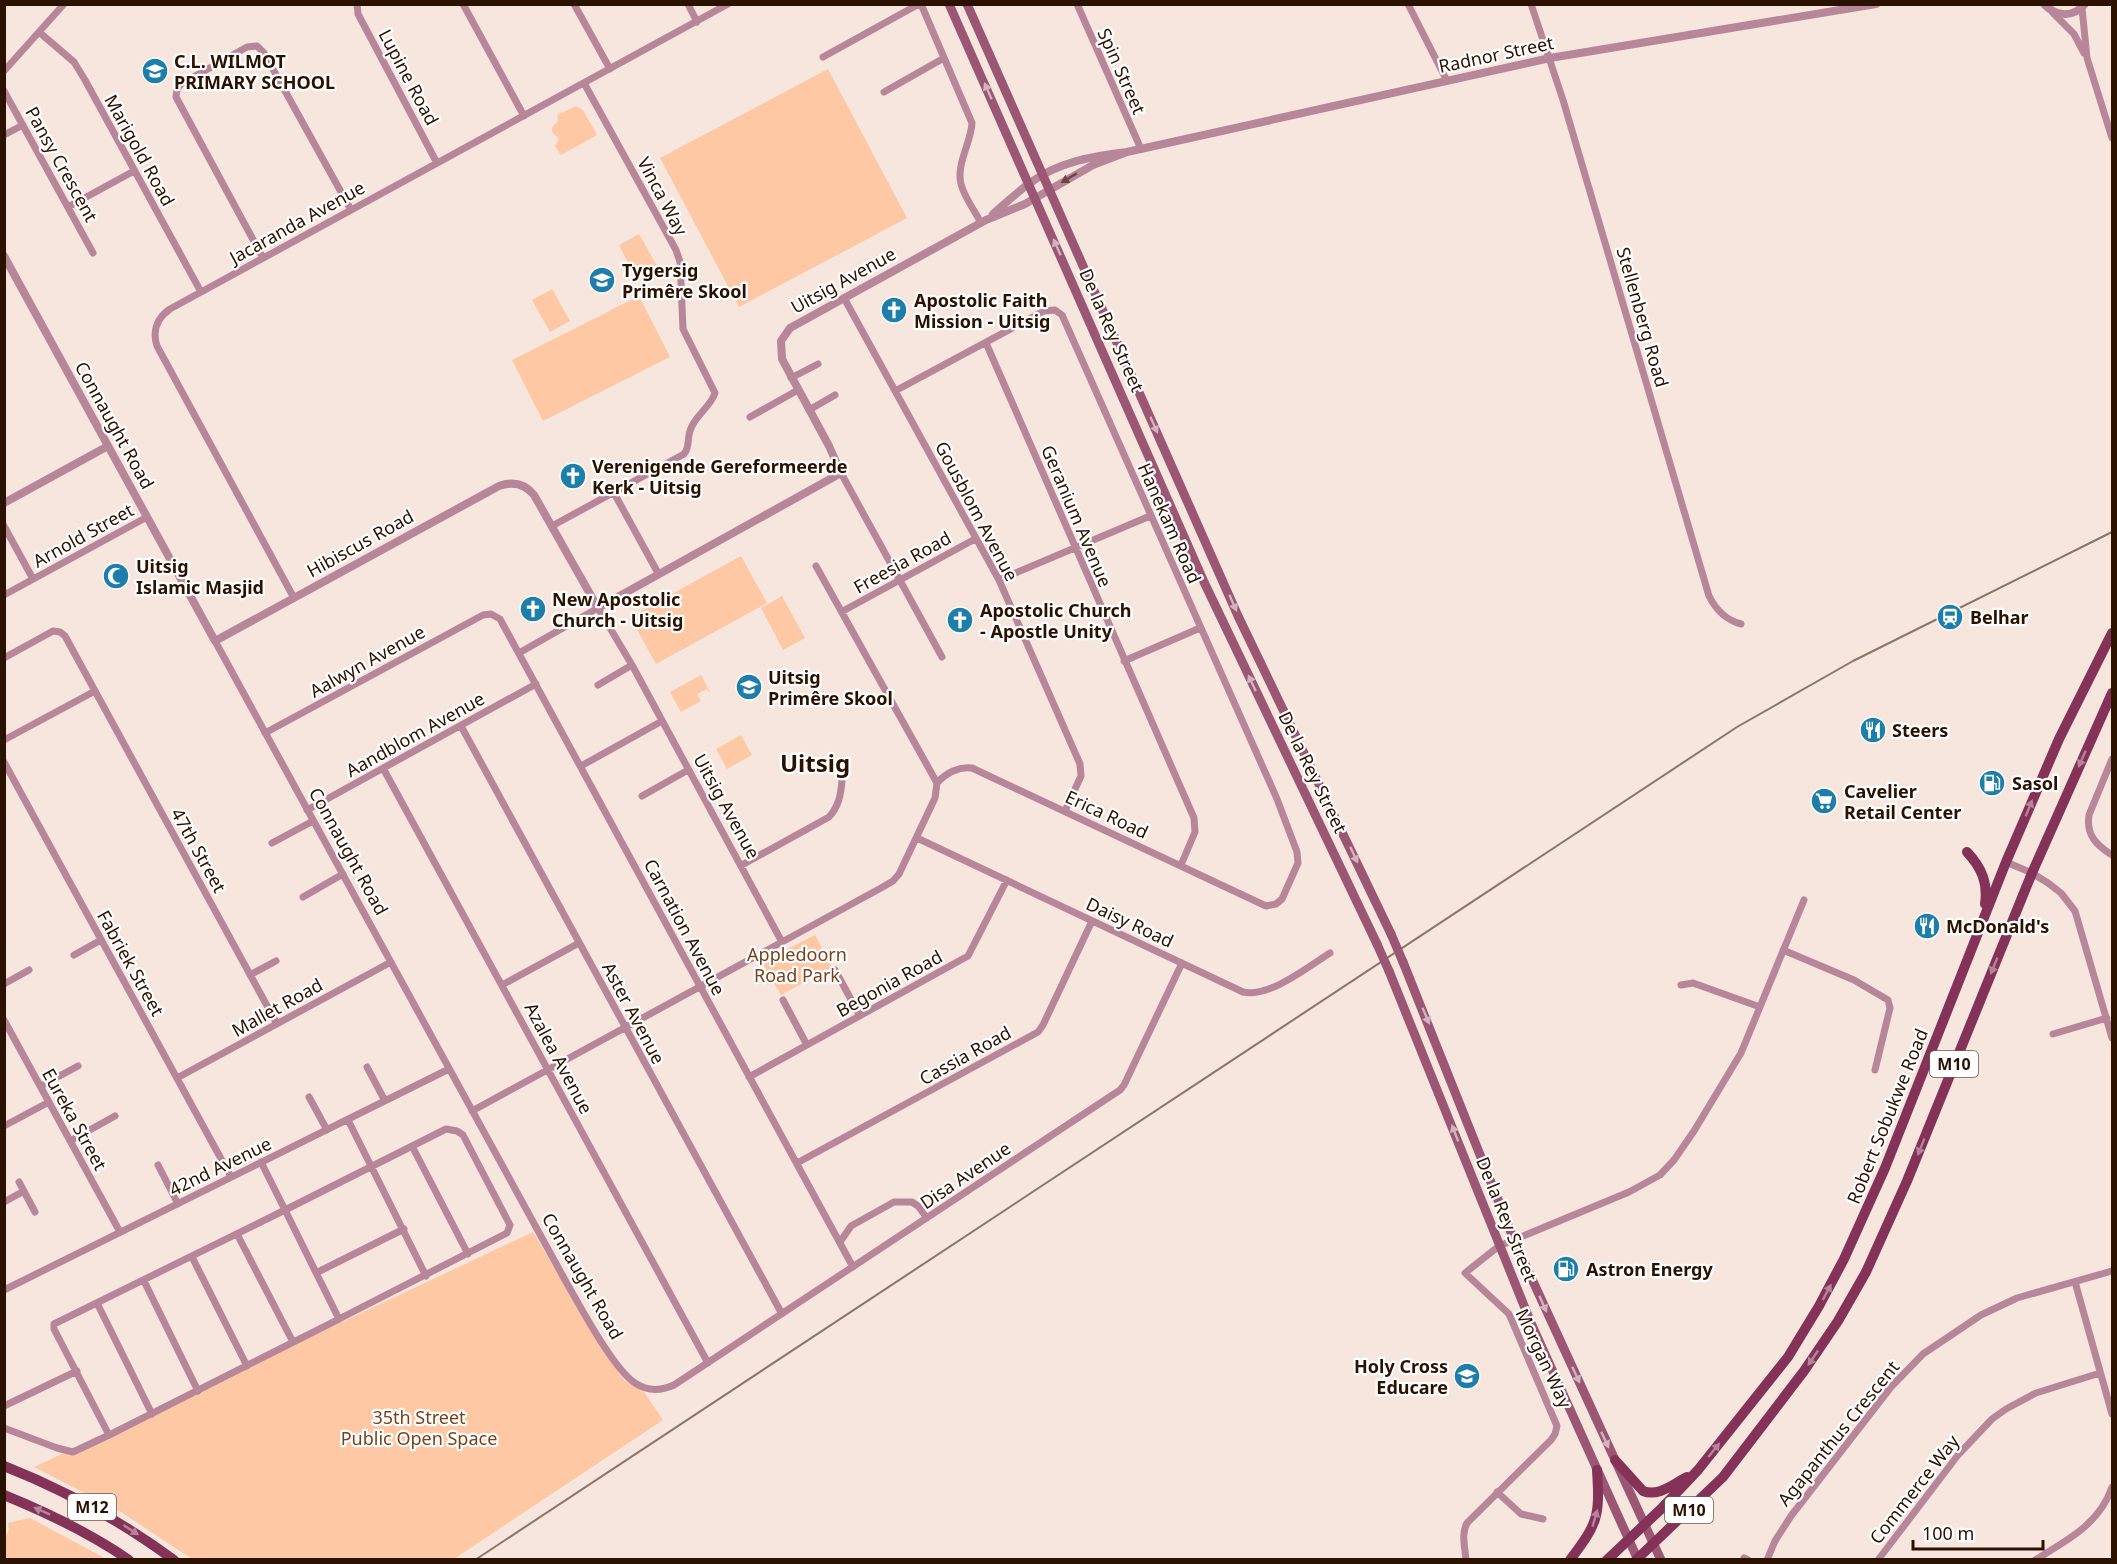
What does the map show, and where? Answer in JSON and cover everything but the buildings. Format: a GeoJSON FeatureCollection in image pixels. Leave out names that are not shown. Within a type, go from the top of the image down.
{"type":"FeatureCollection","features":[{"type":"Feature","properties":{"kind":"main road","name":"De la Rey Street"},"geometry":{"type":"LineString","coordinates":[[949,4],[1227,632],[1389,971],[1499,1246],[1554,1376],[1637,1559]]}},
{"type":"Feature","properties":{"kind":"main road","name":"De la Rey Street"},"geometry":{"type":"LineString","coordinates":[[967,4],[1243,627],[1391,934],[1514,1240],[1661,1560]]}},
{"type":"Feature","properties":{"kind":"main road","name":"Robert Sobukwe Road"},"geometry":{"type":"LineString","coordinates":[[1607,1560],[1698,1470],[1788,1357],[1819,1306],[1844,1259],[1885,1168],[2006,862],[2059,739],[2112,633]]}},
{"type":"Feature","properties":{"kind":"main road","name":"M10"},"geometry":{"type":"LineString","coordinates":[[1637,1559],[1723,1477],[1804,1371],[1838,1321],[1866,1272],[1911,1171],[2032,873],[2112,693]]}},
{"type":"Feature","properties":{"kind":"main road"},"geometry":{"type":"LineString","coordinates":[[1967,852],[1979,868],[1987,888],[1982,922]]}},
{"type":"Feature","properties":{"kind":"main road"},"geometry":{"type":"LineString","coordinates":[[1615,1460],[1643,1491],[1652,1493],[1665,1489],[1698,1470]]}},
{"type":"Feature","properties":{"kind":"main road","name":"M12"},"geometry":{"type":"LineString","coordinates":[[4,1466],[96,1509],[174,1560]]}},
{"type":"Feature","properties":{"kind":"main road"},"geometry":{"type":"LineString","coordinates":[[1570,1560],[1591,1532],[1595,1521],[1598,1503],[1597,1470]]}},
{"type":"Feature","properties":{"kind":"main road","name":"M12"},"geometry":{"type":"LineString","coordinates":[[4,1495],[79,1529],[129,1560]]}},
{"type":"Feature","properties":{"kind":"street"},"geometry":{"type":"LineString","coordinates":[[4,71],[64,4]]}},
{"type":"Feature","properties":{"kind":"street","name":"Lupine Road"},"geometry":{"type":"LineString","coordinates":[[357,4],[358,14],[437,163]]}},
{"type":"Feature","properties":{"kind":"street"},"geometry":{"type":"LineString","coordinates":[[463,4],[524,116]]}},
{"type":"Feature","properties":{"kind":"street"},"geometry":{"type":"LineString","coordinates":[[574,4],[610,69]]}},
{"type":"Feature","properties":{"kind":"street"},"geometry":{"type":"LineString","coordinates":[[688,4],[697,22]]}},
{"type":"Feature","properties":{"kind":"street","name":"Jacaranda Avenue"},"geometry":{"type":"LineString","coordinates":[[294,598],[156,342],[155,329],[162,316],[201,292],[728,4]]}},
{"type":"Feature","properties":{"kind":"street"},"geometry":{"type":"LineString","coordinates":[[823,57],[920,4],[972,123],[971,135],[961,168],[960,183],[983,221]]}},
{"type":"Feature","properties":{"kind":"street","name":"Spin Street"},"geometry":{"type":"LineString","coordinates":[[1077,4],[1141,149]]}},
{"type":"Feature","properties":{"kind":"street"},"geometry":{"type":"LineString","coordinates":[[1408,4],[1447,81]]}},
{"type":"Feature","properties":{"kind":"street","name":"Stellenberg Road"},"geometry":{"type":"LineString","coordinates":[[1531,4],[1550,58],[1709,596],[1718,610],[1730,621],[1741,624]]}},
{"type":"Feature","properties":{"kind":"street","name":"Radnor Street"},"geometry":{"type":"LineString","coordinates":[[1029,183],[1042,175],[1080,160],[1141,149],[1550,58],[1876,4]]}},
{"type":"Feature","properties":{"kind":"street"},"geometry":{"type":"LineString","coordinates":[[2046,7],[2058,14],[2067,15],[2085,6],[2087,58]]}},
{"type":"Feature","properties":{"kind":"street"},"geometry":{"type":"LineString","coordinates":[[2046,7],[2074,34],[2087,58],[2112,138]]}},
{"type":"Feature","properties":{"kind":"street","name":"Marigold Road"},"geometry":{"type":"LineString","coordinates":[[39,32],[74,62],[201,292]]}},
{"type":"Feature","properties":{"kind":"street"},"geometry":{"type":"LineString","coordinates":[[263,258],[177,101],[176,93],[181,84],[247,46],[257,46],[264,53],[351,210]]}},
{"type":"Feature","properties":{"kind":"street"},"geometry":{"type":"LineString","coordinates":[[884,92],[944,58]]}},
{"type":"Feature","properties":{"kind":"street","name":"Vinca Way"},"geometry":{"type":"LineString","coordinates":[[552,526],[684,454],[687,450],[690,430],[712,402],[715,393],[683,330],[680,262],[676,250],[584,83]]}},
{"type":"Feature","properties":{"kind":"street","name":"Pansy Crescent"},"geometry":{"type":"LineString","coordinates":[[4,91],[93,253]]}},
{"type":"Feature","properties":{"kind":"street"},"geometry":{"type":"LineString","coordinates":[[4,135],[23,125]]}},
{"type":"Feature","properties":{"kind":"street","name":"Radnor Street"},"geometry":{"type":"LineString","coordinates":[[1035,198],[1093,165],[1127,152]]}},
{"type":"Feature","properties":{"kind":"street"},"geometry":{"type":"LineString","coordinates":[[68,207],[134,171]]}},
{"type":"Feature","properties":{"kind":"street","name":"Uitsig Avenue"},"geometry":{"type":"LineString","coordinates":[[983,221],[1029,183]]}},
{"type":"Feature","properties":{"kind":"street","name":"Uitsig Avenue"},"geometry":{"type":"LineString","coordinates":[[942,657],[791,378],[780,355],[780,348],[784,335],[798,322],[983,221],[1035,198]]}},
{"type":"Feature","properties":{"kind":"street","name":"Connaught Road"},"geometry":{"type":"LineString","coordinates":[[4,256],[449,1070],[565,1280],[606,1349],[629,1379],[647,1388],[665,1388],[675,1385],[708,1363]]}},
{"type":"Feature","properties":{"kind":"street","name":"Gousblom Avenue"},"geometry":{"type":"LineString","coordinates":[[844,297],[999,580],[1082,768],[1081,776],[1065,811]]}},
{"type":"Feature","properties":{"kind":"street","name":"Hanekam Road"},"geometry":{"type":"LineString","coordinates":[[895,391],[1044,311],[1051,310],[1060,313],[1277,799],[1298,855],[1297,867],[1282,899],[1276,904],[1266,906]]}},
{"type":"Feature","properties":{"kind":"street","name":"Geranium Avenue"},"geometry":{"type":"LineString","coordinates":[[986,343],[1195,823],[1194,837],[1180,865]]}},
{"type":"Feature","properties":{"kind":"street"},"geometry":{"type":"LineString","coordinates":[[791,378],[818,364]]}},
{"type":"Feature","properties":{"kind":"street"},"geometry":{"type":"LineString","coordinates":[[750,417],[798,390]]}},
{"type":"Feature","properties":{"kind":"street"},"geometry":{"type":"LineString","coordinates":[[809,410],[835,395]]}},
{"type":"Feature","properties":{"kind":"street"},"geometry":{"type":"LineString","coordinates":[[4,502],[108,446]]}},
{"type":"Feature","properties":{"kind":"street"},"geometry":{"type":"LineString","coordinates":[[519,653],[841,472]]}},
{"type":"Feature","properties":{"kind":"street","name":"Hibiscus Road"},"geometry":{"type":"LineString","coordinates":[[215,641],[499,486],[508,483],[523,486]]}},
{"type":"Feature","properties":{"kind":"street","name":"Uitsig Avenue"},"geometry":{"type":"LineString","coordinates":[[523,486],[534,495],[632,665],[782,942]]}},
{"type":"Feature","properties":{"kind":"street"},"geometry":{"type":"LineString","coordinates":[[614,493],[658,573]]}},
{"type":"Feature","properties":{"kind":"street"},"geometry":{"type":"LineString","coordinates":[[999,580],[1150,516]]}},
{"type":"Feature","properties":{"kind":"street","name":"Arnold Street"},"geometry":{"type":"LineString","coordinates":[[4,595],[147,517]]}},
{"type":"Feature","properties":{"kind":"street","name":"Arnold Street"},"geometry":{"type":"LineString","coordinates":[[4,526],[33,579]]}},
{"type":"Feature","properties":{"kind":"street","name":"Freesia Road"},"geometry":{"type":"LineString","coordinates":[[843,612],[975,539]]}},
{"type":"Feature","properties":{"kind":"street"},"geometry":{"type":"LineString","coordinates":[[472,1111],[892,881],[899,874],[935,798],[937,783],[816,566]]}},
{"type":"Feature","properties":{"kind":"street","name":"Carnation Avenue"},"geometry":{"type":"LineString","coordinates":[[483,615],[491,614],[500,619],[853,1267]]}},
{"type":"Feature","properties":{"kind":"street","name":"Aalwyn Avenue"},"geometry":{"type":"LineString","coordinates":[[265,733],[483,615]]}},
{"type":"Feature","properties":{"kind":"street"},"geometry":{"type":"LineString","coordinates":[[1124,661],[1200,628]]}},
{"type":"Feature","properties":{"kind":"street","name":"47th Street"},"geometry":{"type":"LineString","coordinates":[[4,658],[53,631],[65,636],[277,1024]]}},
{"type":"Feature","properties":{"kind":"street"},"geometry":{"type":"LineString","coordinates":[[598,685],[632,665]]}},
{"type":"Feature","properties":{"kind":"street","name":"Aandblom Avenue"},"geometry":{"type":"LineString","coordinates":[[307,810],[536,684]]}},
{"type":"Feature","properties":{"kind":"street"},"geometry":{"type":"LineString","coordinates":[[4,740],[95,691]]}},
{"type":"Feature","properties":{"kind":"street"},"geometry":{"type":"LineString","coordinates":[[581,766],[662,722]]}},
{"type":"Feature","properties":{"kind":"street","name":"Aster Avenue"},"geometry":{"type":"LineString","coordinates":[[461,726],[782,1314]]}},
{"type":"Feature","properties":{"kind":"street"},"geometry":{"type":"LineString","coordinates":[[2112,759],[2089,815],[2088,827],[2095,843],[2112,855]]}},
{"type":"Feature","properties":{"kind":"street","name":"Fabriek Street"},"geometry":{"type":"LineString","coordinates":[[4,762],[231,1177]]}},
{"type":"Feature","properties":{"kind":"street","name":"Azalea Avenue"},"geometry":{"type":"LineString","coordinates":[[383,768],[708,1363]]}},
{"type":"Feature","properties":{"kind":"street","name":"Erica Road"},"geometry":{"type":"LineString","coordinates":[[937,783],[958,769],[972,768],[1266,906]]}},
{"type":"Feature","properties":{"kind":"street"},"geometry":{"type":"LineString","coordinates":[[642,796],[688,770]]}},
{"type":"Feature","properties":{"kind":"street"},"geometry":{"type":"LineString","coordinates":[[742,865],[829,816],[836,810],[843,780]]}},
{"type":"Feature","properties":{"kind":"street"},"geometry":{"type":"LineString","coordinates":[[272,843],[313,820]]}},
{"type":"Feature","properties":{"kind":"street","name":"Daisy Road"},"geometry":{"type":"LineString","coordinates":[[916,838],[1251,994],[1263,992],[1330,953]]}},
{"type":"Feature","properties":{"kind":"street"},"geometry":{"type":"LineString","coordinates":[[2006,862],[2032,873],[2061,892],[2075,911],[2112,1038]]}},
{"type":"Feature","properties":{"kind":"street"},"geometry":{"type":"LineString","coordinates":[[303,897],[342,874]]}},
{"type":"Feature","properties":{"kind":"street","name":"Begonia Road"},"geometry":{"type":"LineString","coordinates":[[749,1077],[968,956],[1007,880]]}},
{"type":"Feature","properties":{"kind":"street"},"geometry":{"type":"LineString","coordinates":[[1499,1246],[1621,1196],[1660,1175],[1674,1160],[1741,1053],[1804,900]]}},
{"type":"Feature","properties":{"kind":"street","name":"Cassia Road"},"geometry":{"type":"LineString","coordinates":[[797,1163],[1038,1032],[1092,921]]}},
{"type":"Feature","properties":{"kind":"street"},"geometry":{"type":"LineString","coordinates":[[74,955],[101,940]]}},
{"type":"Feature","properties":{"kind":"street"},"geometry":{"type":"LineString","coordinates":[[502,985],[579,943]]}},
{"type":"Feature","properties":{"kind":"street"},"geometry":{"type":"LineString","coordinates":[[1783,950],[1854,980],[1888,1000],[1890,1005],[1875,1070]]}},
{"type":"Feature","properties":{"kind":"street"},"geometry":{"type":"LineString","coordinates":[[250,975],[276,961]]}},
{"type":"Feature","properties":{"kind":"street","name":"Mallet Road"},"geometry":{"type":"LineString","coordinates":[[177,1078],[390,962]]}},
{"type":"Feature","properties":{"kind":"street","name":"Disa Avenue"},"geometry":{"type":"LineString","coordinates":[[708,1363],[1120,1090],[1182,963]]}},
{"type":"Feature","properties":{"kind":"street"},"geometry":{"type":"LineString","coordinates":[[4,984],[29,970]]}},
{"type":"Feature","properties":{"kind":"street"},"geometry":{"type":"LineString","coordinates":[[835,970],[860,1016]]}},
{"type":"Feature","properties":{"kind":"street"},"geometry":{"type":"LineString","coordinates":[[1681,985],[1693,983],[1760,1007]]}},
{"type":"Feature","properties":{"kind":"street"},"geometry":{"type":"LineString","coordinates":[[783,1000],[807,1045]]}},
{"type":"Feature","properties":{"kind":"street"},"geometry":{"type":"LineString","coordinates":[[2053,1034],[2107,1018]]}},
{"type":"Feature","properties":{"kind":"street","name":"Eureka Street"},"geometry":{"type":"LineString","coordinates":[[4,1020],[120,1232]]}},
{"type":"Feature","properties":{"kind":"street"},"geometry":{"type":"LineString","coordinates":[[41,1086],[78,1066]]}},
{"type":"Feature","properties":{"kind":"street"},"geometry":{"type":"LineString","coordinates":[[367,1067],[385,1101]]}},
{"type":"Feature","properties":{"kind":"street","name":"42nd Avenue"},"geometry":{"type":"LineString","coordinates":[[7,1286],[449,1070]]}},
{"type":"Feature","properties":{"kind":"street"},"geometry":{"type":"LineString","coordinates":[[309,1097],[327,1130]]}},
{"type":"Feature","properties":{"kind":"street"},"geometry":{"type":"LineString","coordinates":[[4,1126],[49,1102]]}},
{"type":"Feature","properties":{"kind":"street"},"geometry":{"type":"LineString","coordinates":[[70,1141],[115,1116]]}},
{"type":"Feature","properties":{"kind":"street"},"geometry":{"type":"LineString","coordinates":[[348,1120],[426,1276]]}},
{"type":"Feature","properties":{"kind":"street"},"geometry":{"type":"LineString","coordinates":[[4,1428],[73,1452],[110,1435],[426,1276],[507,1233],[510,1225],[463,1135],[446,1129],[54,1324],[54,1329],[110,1435]]}},
{"type":"Feature","properties":{"kind":"street"},"geometry":{"type":"LineString","coordinates":[[412,1146],[468,1254]]}},
{"type":"Feature","properties":{"kind":"street"},"geometry":{"type":"LineString","coordinates":[[261,1162],[339,1318]]}},
{"type":"Feature","properties":{"kind":"street"},"geometry":{"type":"LineString","coordinates":[[158,1166],[177,1204]]}},
{"type":"Feature","properties":{"kind":"street"},"geometry":{"type":"LineString","coordinates":[[19,1182],[35,1212]]}},
{"type":"Feature","properties":{"kind":"street"},"geometry":{"type":"LineString","coordinates":[[4,1202],[24,1191]]}},
{"type":"Feature","properties":{"kind":"street"},"geometry":{"type":"LineString","coordinates":[[840,1242],[854,1224],[900,1201],[912,1202],[927,1218]]}},
{"type":"Feature","properties":{"kind":"street"},"geometry":{"type":"LineString","coordinates":[[316,1273],[404,1230]]}},
{"type":"Feature","properties":{"kind":"street"},"geometry":{"type":"LineString","coordinates":[[237,1234],[293,1342]]}},
{"type":"Feature","properties":{"kind":"street","name":"Morgan Way"},"geometry":{"type":"LineString","coordinates":[[1466,1560],[1464,1528],[1474,1515],[1551,1440],[1556,1434],[1557,1426],[1509,1314],[1465,1273],[1499,1246]]}},
{"type":"Feature","properties":{"kind":"street"},"geometry":{"type":"LineString","coordinates":[[192,1257],[247,1366]]}},
{"type":"Feature","properties":{"kind":"street","name":"Agapanthus Crescent"},"geometry":{"type":"LineString","coordinates":[[1767,1560],[1775,1541],[1791,1516],[1891,1387],[1923,1354],[1981,1315],[2017,1298],[2112,1271]]}},
{"type":"Feature","properties":{"kind":"street"},"geometry":{"type":"LineString","coordinates":[[144,1281],[198,1391]]}},
{"type":"Feature","properties":{"kind":"street"},"geometry":{"type":"LineString","coordinates":[[2075,1282],[2112,1414]]}},
{"type":"Feature","properties":{"kind":"street"},"geometry":{"type":"LineString","coordinates":[[97,1303],[152,1414]]}},
{"type":"Feature","properties":{"kind":"street"},"geometry":{"type":"LineString","coordinates":[[4,1406],[77,1371]]}},
{"type":"Feature","properties":{"kind":"street","name":"Commerce Way"},"geometry":{"type":"LineString","coordinates":[[1878,1560],[1958,1455],[1992,1419],[2036,1393],[2100,1373]]}},
{"type":"Feature","properties":{"kind":"street"},"geometry":{"type":"LineString","coordinates":[[2035,1560],[2094,1519],[2112,1490]]}},
{"type":"Feature","properties":{"kind":"street"},"geometry":{"type":"LineString","coordinates":[[1497,1492],[1521,1514],[1543,1519]]}},
{"type":"Feature","properties":{"kind":"green space"},"geometry":{"type":"Polygon","coordinates":[[[828,69],[907,218],[739,307],[660,158],[828,69]]]}},
{"type":"Feature","properties":{"kind":"green space"},"geometry":{"type":"Polygon","coordinates":[[[576,106],[583,110],[597,135],[561,155],[555,146],[559,139],[552,132],[552,128],[558,121],[557,115],[576,106]]]}},
{"type":"Feature","properties":{"kind":"green space"},"geometry":{"type":"Polygon","coordinates":[[[639,234],[657,266],[636,278],[619,245],[639,234]]]}},
{"type":"Feature","properties":{"kind":"green space"},"geometry":{"type":"Polygon","coordinates":[[[552,289],[570,321],[550,332],[532,300],[552,289]]]}},
{"type":"Feature","properties":{"kind":"green space"},"geometry":{"type":"Polygon","coordinates":[[[639,296],[670,357],[543,421],[512,360],[639,296]]]}},
{"type":"Feature","properties":{"kind":"green space"},"geometry":{"type":"Polygon","coordinates":[[[741,556],[767,603],[656,664],[630,617],[741,556]]]}},
{"type":"Feature","properties":{"kind":"green space"},"geometry":{"type":"Polygon","coordinates":[[[782,596],[805,638],[783,650],[761,608],[782,596]]]}},
{"type":"Feature","properties":{"kind":"green space"},"geometry":{"type":"Polygon","coordinates":[[[701,675],[711,694],[707,689],[697,694],[701,701],[681,712],[670,692],[701,675]]]}},
{"type":"Feature","properties":{"kind":"green space"},"geometry":{"type":"Polygon","coordinates":[[[741,735],[752,755],[727,769],[716,749],[741,735]]]}},
{"type":"Feature","properties":{"kind":"green space","name":"Appledoorn Road Park"},"geometry":{"type":"Polygon","coordinates":[[[815,935],[832,967],[781,995],[762,962],[815,935]]]}},
{"type":"Feature","properties":{"kind":"green space","name":"35th Street Public Open Space"},"geometry":{"type":"Polygon","coordinates":[[[533,1232],[604,1352],[624,1380],[644,1392],[663,1420],[454,1559],[192,1559],[121,1512],[34,1467],[533,1232]]]}},
{"type":"Feature","properties":{"kind":"green space"},"geometry":{"type":"Polygon","coordinates":[[[30,1518],[106,1559],[5,1559],[5,1537],[9,1530],[8,1523],[30,1518]]]}},
{"type":"Feature","properties":{"kind":"railway"},"geometry":{"type":"LineString","coordinates":[[475,1560],[1737,727],[1853,661],[2112,532]]}},
{"type":"Feature","properties":{"kind":"place","name":"C.L. WILMOT PRIMARY SCHOOL"},"geometry":{"type":"Point","coordinates":[155,71]}},
{"type":"Feature","properties":{"kind":"place","name":"Tygersig Primêre Skool"},"geometry":{"type":"Point","coordinates":[602,280]}},
{"type":"Feature","properties":{"kind":"place","name":"Apostolic Faith Mission - Uitsig"},"geometry":{"type":"Point","coordinates":[894,310]}},
{"type":"Feature","properties":{"kind":"place","name":"Verenigende Gereformeerde Kerk - Uitsig"},"geometry":{"type":"Point","coordinates":[573,476]}},
{"type":"Feature","properties":{"kind":"place","name":"Uitsig Islamic Masjid"},"geometry":{"type":"Point","coordinates":[116,576]}},
{"type":"Feature","properties":{"kind":"place","name":"New Apostolic Church - Uitsig"},"geometry":{"type":"Point","coordinates":[533,609]}},
{"type":"Feature","properties":{"kind":"place","name":"Belhar"},"geometry":{"type":"Point","coordinates":[1950,617]}},
{"type":"Feature","properties":{"kind":"place","name":"Apostolic Church - Apostle Unity"},"geometry":{"type":"Point","coordinates":[960,620]}},
{"type":"Feature","properties":{"kind":"place","name":"Uitsig Primêre Skool"},"geometry":{"type":"Point","coordinates":[749,687]}},
{"type":"Feature","properties":{"kind":"place","name":"Steers"},"geometry":{"type":"Point","coordinates":[1873,730]}},
{"type":"Feature","properties":{"kind":"place","name":"Sasol"},"geometry":{"type":"Point","coordinates":[1992,783]}},
{"type":"Feature","properties":{"kind":"place","name":"Cavelier Retail Center"},"geometry":{"type":"Point","coordinates":[1824,801]}},
{"type":"Feature","properties":{"kind":"place","name":"McDonald's"},"geometry":{"type":"Point","coordinates":[1927,926]}},
{"type":"Feature","properties":{"kind":"place","name":"Astron Energy"},"geometry":{"type":"Point","coordinates":[1566,1269]}},
{"type":"Feature","properties":{"kind":"place","name":"Holy Cross Educare"},"geometry":{"type":"Point","coordinates":[1467,1376]}},
{"type":"Feature","properties":{"kind":"district","name":"Uitsig"},"geometry":{"type":"Point","coordinates":[815,762]}}]}
